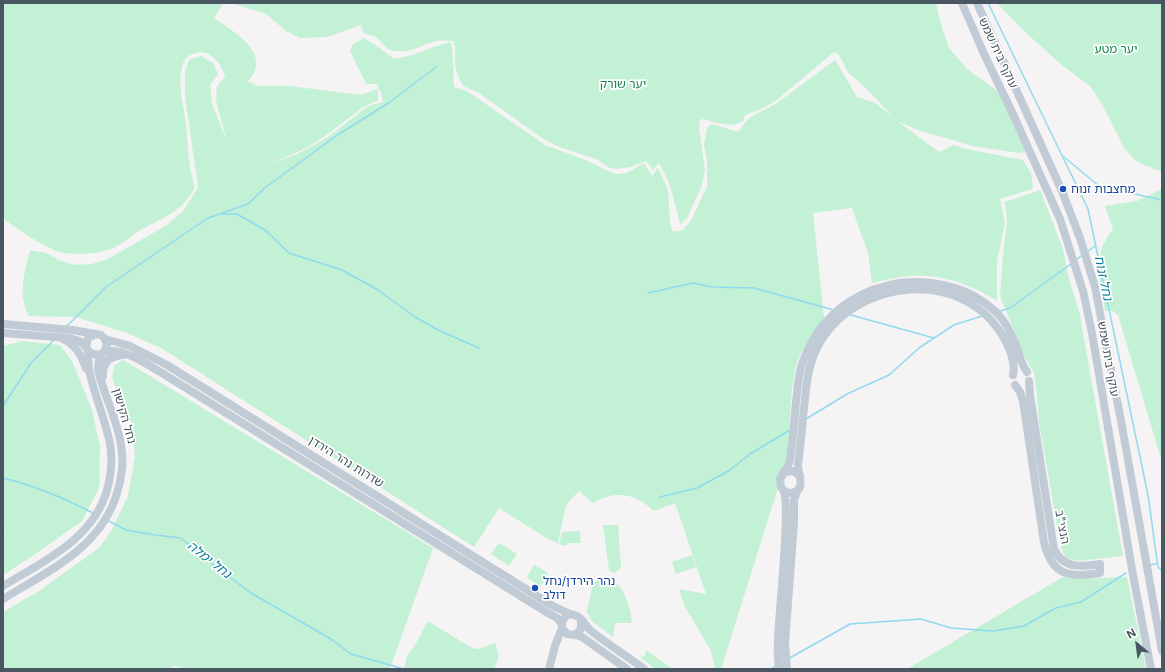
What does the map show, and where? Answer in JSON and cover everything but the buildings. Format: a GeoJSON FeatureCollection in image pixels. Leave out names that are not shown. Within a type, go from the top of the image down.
{"type":"FeatureCollection","features":[{"type":"Feature","properties":{"kind":"main road","name":"עוקף בית שמש"},"geometry":{"type":"LineString","coordinates":[[962,3],[1060,219],[1083,291],[1092,333],[1133,575],[1151,669]]}},
{"type":"Feature","properties":{"kind":"main road","name":"עוקף בית שמש"},"geometry":{"type":"LineString","coordinates":[[977,3],[1062,191],[1080,238],[1089,268],[1122,426],[1162,651]]}},
{"type":"Feature","properties":{"kind":"main road"},"geometry":{"type":"LineString","coordinates":[[779,669],[778,633],[786,523],[786,499],[779,482],[780,477],[788,466],[790,460],[799,378],[803,361],[810,345],[831,318],[853,300],[872,289],[888,284],[927,282],[954,287],[974,296],[998,314],[1008,328],[1023,367],[1029,376],[1027,385],[1022,388],[1015,385],[1012,380],[1014,368],[1013,360],[1003,335],[988,316],[966,301],[942,292],[918,289],[892,291],[862,302],[837,321],[826,333],[818,347],[811,362],[807,378],[798,467],[801,483],[794,500],[794,523],[786,644],[787,669]]}},
{"type":"Feature","properties":{"kind":"main road"},"geometry":{"type":"LineString","coordinates":[[3,324],[72,330],[101,335],[105,339],[107,345],[103,353],[96,355],[80,341],[76,340],[3,333]]}},
{"type":"Feature","properties":{"kind":"main road"},"geometry":{"type":"LineString","coordinates":[[95,392],[90,374],[87,348],[88,338],[96,334]]}},
{"type":"Feature","properties":{"kind":"main road"},"geometry":{"type":"LineString","coordinates":[[57,337],[67,341],[77,349],[83,360],[95,392]]}},
{"type":"Feature","properties":{"kind":"main road","name":"שדרות נהר הירדן"},"geometry":{"type":"LineString","coordinates":[[105,339],[130,346],[167,365],[553,606],[570,614]]}},
{"type":"Feature","properties":{"kind":"main road","name":"שדרות נהר הירדן"},"geometry":{"type":"LineString","coordinates":[[103,353],[117,351],[130,356],[168,377],[548,614],[553,615],[561,626]]}},
{"type":"Feature","properties":{"kind":"main road","name":"נחל הקישון"},"geometry":{"type":"LineString","coordinates":[[3,599],[61,563],[81,548],[100,529],[116,498],[121,478],[122,456],[117,427],[98,370],[99,360],[103,353]]}},
{"type":"Feature","properties":{"kind":"main road"},"geometry":{"type":"LineString","coordinates":[[104,387],[103,368],[107,360],[118,355],[130,356]]}},
{"type":"Feature","properties":{"kind":"main road"},"geometry":{"type":"LineString","coordinates":[[1013,375],[1019,370],[1027,372]]}},
{"type":"Feature","properties":{"kind":"main road","name":"הנצי\"ב"},"geometry":{"type":"LineString","coordinates":[[1015,385],[1020,392],[1023,401],[1044,542],[1050,559],[1059,570],[1071,574],[1085,575],[1100,573],[1100,564],[1079,566],[1068,564],[1059,559],[1054,549],[1029,381]]}},
{"type":"Feature","properties":{"kind":"main road","name":"נחל הקישון"},"geometry":{"type":"LineString","coordinates":[[3,586],[71,543],[85,530],[100,509],[108,485],[112,462],[109,437],[95,392]]}},
{"type":"Feature","properties":{"kind":"main road"},"geometry":{"type":"LineString","coordinates":[[783,473],[792,471],[800,476]]}},
{"type":"Feature","properties":{"kind":"main road"},"geometry":{"type":"LineString","coordinates":[[783,490],[790,493],[798,489]]}},
{"type":"Feature","properties":{"kind":"main road"},"geometry":{"type":"LineString","coordinates":[[549,669],[564,618],[570,614],[577,616],[593,632],[644,669]]}},
{"type":"Feature","properties":{"kind":"main road"},"geometry":{"type":"LineString","coordinates":[[553,653],[562,641],[581,629],[581,621]]}},
{"type":"Feature","properties":{"kind":"main road"},"geometry":{"type":"LineString","coordinates":[[561,626],[564,632],[582,636],[627,669]]}},
{"type":"Feature","properties":{"kind":"green space","name":"יער שורק"},"geometry":{"type":"Polygon","coordinates":[[[3,3],[223,3],[214,18],[248,44],[256,58],[254,72],[247,81],[257,86],[290,86],[361,95],[377,89],[378,90],[378,100],[363,107],[328,134],[308,147],[263,166],[295,155],[327,138],[368,106],[383,102],[377,84],[366,84],[350,51],[353,44],[364,38],[394,59],[413,55],[451,42],[454,87],[467,91],[545,145],[583,159],[615,174],[627,173],[644,163],[652,176],[658,168],[668,190],[670,224],[673,232],[683,230],[692,219],[707,186],[707,161],[704,144],[707,128],[712,124],[738,132],[749,118],[777,103],[835,60],[857,97],[875,103],[892,116],[869,91],[848,72],[839,55],[834,52],[778,99],[765,107],[745,115],[743,121],[728,125],[703,119],[700,120],[699,128],[705,170],[702,185],[687,218],[680,224],[670,185],[659,163],[653,170],[646,161],[631,167],[616,169],[610,168],[596,159],[559,147],[542,138],[479,93],[463,86],[456,69],[455,48],[453,41],[431,42],[413,50],[395,51],[390,50],[374,36],[364,34],[361,25],[327,37],[300,38],[286,31],[266,14],[231,3],[936,3],[949,48],[967,69],[999,92],[1030,152],[1019,153],[973,146],[918,130],[897,121],[939,152],[954,145],[966,149],[1023,160],[1031,173],[1033,189],[1000,199],[1005,223],[997,261],[997,301],[978,290],[956,282],[934,277],[907,276],[872,283],[868,253],[852,208],[813,213],[824,318],[806,343],[798,360],[791,397],[788,461],[779,473],[777,479],[778,488],[721,669],[715,669],[711,651],[684,605],[679,589],[706,594],[675,503],[654,511],[640,500],[625,495],[610,496],[593,503],[579,491],[569,501],[565,508],[558,543],[548,539],[499,508],[474,547],[161,348],[127,333],[76,317],[29,316],[23,300],[23,283],[30,250],[46,253],[60,261],[76,265],[92,264],[108,259],[167,225],[184,210],[198,187],[185,97],[185,72],[189,60],[201,56],[213,63],[218,74],[210,85],[212,103],[227,142],[216,101],[217,86],[225,77],[221,67],[215,59],[206,53],[201,52],[191,55],[185,59],[183,64],[180,81],[190,164],[195,187],[184,203],[169,215],[140,230],[119,245],[109,249],[97,253],[83,254],[58,252],[15,227],[3,218],[3,3]]]}},
{"type":"Feature","properties":{"kind":"green space","name":"יער מטע"},"geometry":{"type":"Polygon","coordinates":[[[997,3],[1162,3],[1162,172],[1137,162],[1125,149],[1102,104],[1090,86],[1062,65],[1025,32],[997,3]]]}},
{"type":"Feature","properties":{"kind":"green space"},"geometry":{"type":"Polygon","coordinates":[[[1162,189],[1162,462],[1118,315],[1113,311],[1105,311],[1098,269],[1102,246],[1113,229],[1105,206],[1137,201],[1162,189]]]}},
{"type":"Feature","properties":{"kind":"green space"},"geometry":{"type":"Polygon","coordinates":[[[1040,190],[1063,249],[1069,280],[1079,311],[1123,556],[1078,561],[1066,558],[1061,548],[1039,422],[1034,373],[1024,355],[1000,296],[1007,222],[1005,202],[1040,190]]]}},
{"type":"Feature","properties":{"kind":"green space"},"geometry":{"type":"Polygon","coordinates":[[[22,341],[60,345],[72,361],[92,410],[100,447],[99,488],[82,521],[3,575],[3,530],[8,533],[3,529],[3,346],[22,341]]]}},
{"type":"Feature","properties":{"kind":"green space"},"geometry":{"type":"Polygon","coordinates":[[[123,360],[433,548],[390,669],[187,669],[174,666],[167,669],[3,669],[3,612],[39,591],[99,548],[111,531],[128,496],[135,457],[132,424],[112,378],[114,366],[123,360]]]}},
{"type":"Feature","properties":{"kind":"green space"},"geometry":{"type":"Polygon","coordinates":[[[603,525],[618,525],[621,567],[613,573],[609,570],[603,525]]]}},
{"type":"Feature","properties":{"kind":"green space"},"geometry":{"type":"Polygon","coordinates":[[[580,531],[581,543],[569,543],[566,546],[559,544],[562,532],[580,531]]]}},
{"type":"Feature","properties":{"kind":"green space"},"geometry":{"type":"Polygon","coordinates":[[[499,543],[517,554],[509,566],[491,554],[499,543]]]}},
{"type":"Feature","properties":{"kind":"green space"},"geometry":{"type":"Polygon","coordinates":[[[692,555],[696,567],[676,574],[672,562],[692,555]]]}},
{"type":"Feature","properties":{"kind":"green space"},"geometry":{"type":"Polygon","coordinates":[[[534,565],[548,573],[540,587],[527,577],[534,565]]]}},
{"type":"Feature","properties":{"kind":"green space"},"geometry":{"type":"Polygon","coordinates":[[[1063,577],[1079,579],[1127,577],[1146,669],[907,669],[1063,577]]]}},
{"type":"Feature","properties":{"kind":"green space"},"geometry":{"type":"Polygon","coordinates":[[[602,578],[613,581],[622,590],[627,601],[632,623],[615,623],[613,637],[592,621],[587,612],[593,583],[602,578]]]}},
{"type":"Feature","properties":{"kind":"green space"},"geometry":{"type":"Polygon","coordinates":[[[428,621],[472,648],[479,649],[495,643],[499,656],[494,669],[404,669],[407,656],[415,645],[428,621]]]}},
{"type":"Feature","properties":{"kind":"green space"},"geometry":{"type":"Polygon","coordinates":[[[646,650],[673,669],[655,669],[640,657],[645,656],[646,650]]]}},
{"type":"Feature","properties":{"kind":"waterway","name":"נחל זנוח"},"geometry":{"type":"LineString","coordinates":[[988,3],[1088,209],[1148,495],[1158,567],[1162,571]]}},
{"type":"Feature","properties":{"kind":"waterway"},"geometry":{"type":"LineString","coordinates":[[67,326],[106,287],[208,218],[248,204],[266,187],[336,136],[390,102],[436,67]]}},
{"type":"Feature","properties":{"kind":"waterway"},"geometry":{"type":"LineString","coordinates":[[1064,157],[1099,186],[1162,200]]}},
{"type":"Feature","properties":{"kind":"waterway"},"geometry":{"type":"LineString","coordinates":[[222,214],[237,214],[265,230],[289,253],[342,270],[378,290],[415,317],[440,331],[479,348]]}},
{"type":"Feature","properties":{"kind":"waterway"},"geometry":{"type":"LineString","coordinates":[[1087,252],[1095,246]]}},
{"type":"Feature","properties":{"kind":"waterway"},"geometry":{"type":"LineString","coordinates":[[1076,260],[1082,255]]}},
{"type":"Feature","properties":{"kind":"waterway"},"geometry":{"type":"LineString","coordinates":[[1000,311],[1010,308],[1071,264]]}},
{"type":"Feature","properties":{"kind":"waterway"},"geometry":{"type":"LineString","coordinates":[[648,293],[693,283],[712,287],[754,288],[834,310]]}},
{"type":"Feature","properties":{"kind":"waterway"},"geometry":{"type":"LineString","coordinates":[[851,315],[934,338]]}},
{"type":"Feature","properties":{"kind":"waterway"},"geometry":{"type":"LineString","coordinates":[[806,419],[847,394],[889,375],[919,348],[954,325],[982,316]]}},
{"type":"Feature","properties":{"kind":"waterway"},"geometry":{"type":"LineString","coordinates":[[3,406],[31,363],[53,341]]}},
{"type":"Feature","properties":{"kind":"waterway"},"geometry":{"type":"LineString","coordinates":[[660,497],[697,488],[730,470],[750,454],[790,430]]}},
{"type":"Feature","properties":{"kind":"waterway","name":"נחל ימלה"},"geometry":{"type":"LineString","coordinates":[[3,478],[50,493],[93,513]]}},
{"type":"Feature","properties":{"kind":"waterway","name":"נחל ימלה"},"geometry":{"type":"LineString","coordinates":[[107,520],[126,530],[181,538],[251,593],[331,639],[351,654],[404,669]]}},
{"type":"Feature","properties":{"kind":"waterway","name":"נחל זנוח"},"geometry":{"type":"LineString","coordinates":[[1151,565],[1158,563]]}},
{"type":"Feature","properties":{"kind":"waterway"},"geometry":{"type":"LineString","coordinates":[[788,659],[850,624],[921,619],[951,628],[993,631],[1024,626],[1056,608],[1081,602],[1126,573]]}},
{"type":"Feature","properties":{"kind":"waterway"},"geometry":{"type":"LineString","coordinates":[[771,669],[776,666]]}},
{"type":"Feature","properties":{"kind":"place","name":"מחצבות זנוח"},"geometry":{"type":"Point","coordinates":[1063,189]}},
{"type":"Feature","properties":{"kind":"place","name":"נהר הירדן/נחל דולב"},"geometry":{"type":"Point","coordinates":[535,588]}}]}
